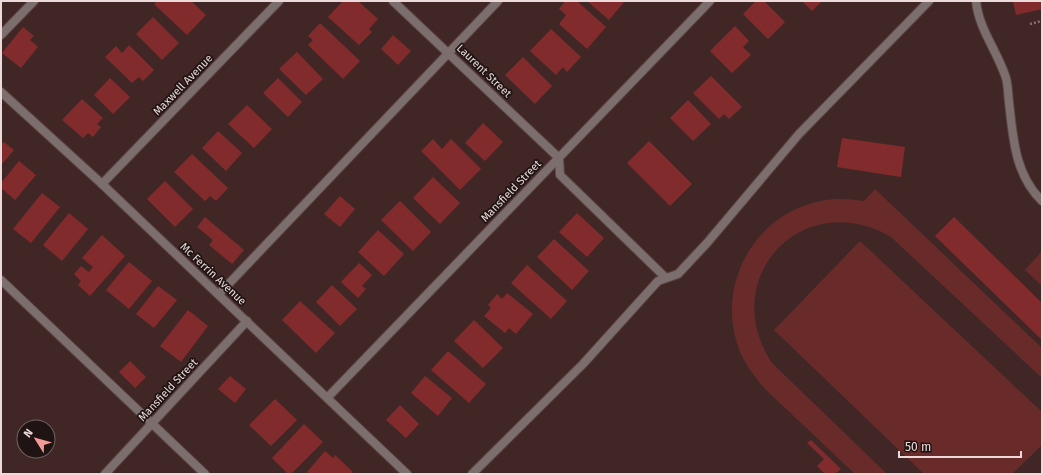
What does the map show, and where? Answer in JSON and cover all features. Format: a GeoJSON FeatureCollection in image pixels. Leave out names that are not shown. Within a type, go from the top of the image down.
{"type":"FeatureCollection","features":[{"type":"Feature","properties":{"kind":"street"},"geometry":{"type":"LineString","coordinates":[[1,35],[34,1]]}},
{"type":"Feature","properties":{"kind":"street","name":"Maxwell Avenue"},"geometry":{"type":"LineString","coordinates":[[102,184],[279,1]]}},
{"type":"Feature","properties":{"kind":"street","name":"Laurent Street"},"geometry":{"type":"LineString","coordinates":[[393,1],[558,158]]}},
{"type":"Feature","properties":{"kind":"street"},"geometry":{"type":"LineString","coordinates":[[218,294],[498,1]]}},
{"type":"Feature","properties":{"kind":"street","name":"Mansfield Street"},"geometry":{"type":"LineString","coordinates":[[328,397],[710,1]]}},
{"type":"Feature","properties":{"kind":"street"},"geometry":{"type":"LineString","coordinates":[[472,474],[583,364],[658,281],[678,274],[707,243],[799,134],[929,1]]}},
{"type":"Feature","properties":{"kind":"street"},"geometry":{"type":"LineString","coordinates":[[976,1],[978,18],[1006,78],[1012,132],[1022,175],[1035,194],[1042,201]]}},
{"type":"Feature","properties":{"kind":"street","name":"Mc Ferrin Avenue"},"geometry":{"type":"LineString","coordinates":[[1,92],[102,184],[328,397],[407,474]]}},
{"type":"Feature","properties":{"kind":"street"},"geometry":{"type":"LineString","coordinates":[[558,158],[560,175],[666,278]]}},
{"type":"Feature","properties":{"kind":"street"},"geometry":{"type":"LineString","coordinates":[[1,280],[205,474]]}},
{"type":"Feature","properties":{"kind":"street","name":"Mansfield Street"},"geometry":{"type":"LineString","coordinates":[[105,474],[247,321]]}},
{"type":"Feature","properties":{"kind":"path"},"geometry":{"type":"LineString","coordinates":[[1030,24],[1042,21]]}},
{"type":"Feature","properties":{"kind":"shaded area"},"geometry":{"type":"Polygon","coordinates":[[[875,189],[1042,348],[1042,378],[891,237],[858,224],[827,223],[800,232],[778,249],[762,272],[755,300],[757,331],[772,363],[887,474],[855,474],[765,389],[749,369],[738,346],[733,322],[733,298],[737,276],[747,254],[760,236],[778,220],[798,208],[821,201],[842,199],[864,201],[875,189]]]}},
{"type":"Feature","properties":{"kind":"shaded area"},"geometry":{"type":"Polygon","coordinates":[[[860,241],[1042,412],[1042,445],[1012,474],[924,474],[774,330],[860,241]]]}},
{"type":"Feature","properties":{"kind":"shaded area"},"geometry":{"type":"Polygon","coordinates":[[[1042,251],[1042,286],[1025,270],[1042,251]]]}},
{"type":"Feature","properties":{"kind":"building"},"geometry":{"type":"Polygon","coordinates":[[[157,1],[191,1],[206,15],[187,35],[154,4],[157,1]]]}},
{"type":"Feature","properties":{"kind":"building"},"geometry":{"type":"Polygon","coordinates":[[[343,1],[358,1],[378,19],[369,29],[372,32],[359,45],[328,17],[343,1]]]}},
{"type":"Feature","properties":{"kind":"building"},"geometry":{"type":"Polygon","coordinates":[[[565,1],[577,1],[606,27],[587,49],[559,24],[566,15],[559,9],[565,1]]]}},
{"type":"Feature","properties":{"kind":"building"},"geometry":{"type":"Polygon","coordinates":[[[587,1],[625,1],[609,20],[587,1]]]}},
{"type":"Feature","properties":{"kind":"building"},"geometry":{"type":"Polygon","coordinates":[[[756,1],[764,1],[785,22],[768,39],[743,14],[756,1]]]}},
{"type":"Feature","properties":{"kind":"building"},"geometry":{"type":"Polygon","coordinates":[[[802,1],[822,1],[812,11],[802,1]]]}},
{"type":"Feature","properties":{"kind":"building"},"geometry":{"type":"Polygon","coordinates":[[[1013,1],[1042,1],[1042,9],[1016,15],[1013,1]]]}},
{"type":"Feature","properties":{"kind":"building"},"geometry":{"type":"Polygon","coordinates":[[[153,17],[179,43],[162,60],[136,34],[153,17]]]}},
{"type":"Feature","properties":{"kind":"building"},"geometry":{"type":"Polygon","coordinates":[[[320,23],[360,61],[343,79],[308,45],[313,40],[308,36],[320,23]]]}},
{"type":"Feature","properties":{"kind":"building"},"geometry":{"type":"Polygon","coordinates":[[[735,26],[749,41],[743,47],[751,55],[732,73],[710,51],[735,26]]]}},
{"type":"Feature","properties":{"kind":"building"},"geometry":{"type":"Polygon","coordinates":[[[23,27],[34,36],[30,40],[38,47],[21,68],[2,53],[23,27]]]}},
{"type":"Feature","properties":{"kind":"building"},"geometry":{"type":"Polygon","coordinates":[[[551,29],[581,57],[567,72],[563,67],[556,75],[530,51],[551,29]]]}},
{"type":"Feature","properties":{"kind":"building"},"geometry":{"type":"Polygon","coordinates":[[[393,35],[411,51],[398,65],[381,49],[393,35]]]}},
{"type":"Feature","properties":{"kind":"building"},"geometry":{"type":"Polygon","coordinates":[[[129,45],[154,70],[143,81],[139,77],[132,83],[105,57],[116,46],[122,53],[129,45]]]}},
{"type":"Feature","properties":{"kind":"building"},"geometry":{"type":"Polygon","coordinates":[[[297,52],[323,79],[306,95],[279,69],[297,52]]]}},
{"type":"Feature","properties":{"kind":"building"},"geometry":{"type":"Polygon","coordinates":[[[523,57],[552,86],[535,104],[505,75],[523,57]]]}},
{"type":"Feature","properties":{"kind":"building"},"geometry":{"type":"Polygon","coordinates":[[[711,76],[742,107],[729,119],[724,114],[719,119],[693,93],[711,76]]]}},
{"type":"Feature","properties":{"kind":"building"},"geometry":{"type":"Polygon","coordinates":[[[110,78],[130,97],[113,114],[94,95],[110,78]]]}},
{"type":"Feature","properties":{"kind":"building"},"geometry":{"type":"Polygon","coordinates":[[[278,78],[302,102],[288,117],[263,93],[278,78]]]}},
{"type":"Feature","properties":{"kind":"building"},"geometry":{"type":"Polygon","coordinates":[[[82,99],[103,118],[97,124],[101,127],[93,137],[88,133],[83,138],[62,120],[82,99]]]}},
{"type":"Feature","properties":{"kind":"building"},"geometry":{"type":"Polygon","coordinates":[[[688,100],[711,124],[693,141],[670,118],[688,100]]]}},
{"type":"Feature","properties":{"kind":"building"},"geometry":{"type":"Polygon","coordinates":[[[247,105],[272,129],[254,148],[228,124],[247,105]]]}},
{"type":"Feature","properties":{"kind":"building"},"geometry":{"type":"Polygon","coordinates":[[[483,123],[503,142],[485,161],[465,143],[483,123]]]}},
{"type":"Feature","properties":{"kind":"building"},"geometry":{"type":"Polygon","coordinates":[[[218,131],[242,153],[226,171],[202,148],[218,131]]]}},
{"type":"Feature","properties":{"kind":"building"},"geometry":{"type":"Polygon","coordinates":[[[842,138],[905,147],[901,177],[837,167],[842,138]]]}},
{"type":"Feature","properties":{"kind":"building"},"geometry":{"type":"Polygon","coordinates":[[[433,139],[442,149],[451,139],[481,169],[460,190],[421,151],[433,139]]]}},
{"type":"Feature","properties":{"kind":"building"},"geometry":{"type":"Polygon","coordinates":[[[649,141],[692,184],[670,206],[627,163],[649,141]]]}},
{"type":"Feature","properties":{"kind":"building"},"geometry":{"type":"Polygon","coordinates":[[[4,142],[14,150],[1,165],[1,145],[4,142]]]}},
{"type":"Feature","properties":{"kind":"building"},"geometry":{"type":"Polygon","coordinates":[[[192,154],[228,188],[216,201],[210,196],[205,201],[174,172],[192,154]]]}},
{"type":"Feature","properties":{"kind":"building"},"geometry":{"type":"Polygon","coordinates":[[[19,161],[36,175],[15,200],[1,188],[1,183],[19,161]]]}},
{"type":"Feature","properties":{"kind":"building"},"geometry":{"type":"Polygon","coordinates":[[[433,177],[460,203],[440,224],[413,198],[433,177]]]}},
{"type":"Feature","properties":{"kind":"building"},"geometry":{"type":"Polygon","coordinates":[[[165,181],[193,209],[175,227],[147,199],[165,181]]]}},
{"type":"Feature","properties":{"kind":"building"},"geometry":{"type":"Polygon","coordinates":[[[42,193],[60,207],[31,243],[13,229],[42,193]]]}},
{"type":"Feature","properties":{"kind":"building"},"geometry":{"type":"Polygon","coordinates":[[[340,196],[355,209],[340,227],[324,214],[340,196]]]}},
{"type":"Feature","properties":{"kind":"building"},"geometry":{"type":"Polygon","coordinates":[[[400,201],[431,232],[413,251],[381,220],[400,201]]]}},
{"type":"Feature","properties":{"kind":"building"},"geometry":{"type":"Polygon","coordinates":[[[69,213],[88,229],[62,261],[43,245],[69,213]]]}},
{"type":"Feature","properties":{"kind":"building"},"geometry":{"type":"Polygon","coordinates":[[[577,213],[604,238],[587,257],[559,232],[577,213]]]}},
{"type":"Feature","properties":{"kind":"building"},"geometry":{"type":"Polygon","coordinates":[[[205,217],[244,250],[232,264],[209,245],[213,240],[197,227],[205,217]]]}},
{"type":"Feature","properties":{"kind":"building"},"geometry":{"type":"Polygon","coordinates":[[[954,217],[1042,303],[1042,340],[935,236],[954,217]]]}},
{"type":"Feature","properties":{"kind":"building"},"geometry":{"type":"Polygon","coordinates":[[[378,230],[404,254],[384,276],[358,252],[378,230]]]}},
{"type":"Feature","properties":{"kind":"building"},"geometry":{"type":"Polygon","coordinates":[[[102,235],[125,256],[90,296],[78,285],[81,281],[74,274],[81,266],[89,272],[93,267],[82,258],[102,235]]]}},
{"type":"Feature","properties":{"kind":"building"},"geometry":{"type":"Polygon","coordinates":[[[554,239],[589,271],[572,290],[537,257],[554,239]]]}},
{"type":"Feature","properties":{"kind":"building"},"geometry":{"type":"Polygon","coordinates":[[[129,262],[152,281],[129,309],[106,290],[129,262]]]}},
{"type":"Feature","properties":{"kind":"building"},"geometry":{"type":"Polygon","coordinates":[[[359,263],[372,275],[362,286],[366,289],[358,298],[341,282],[359,263]]]}},
{"type":"Feature","properties":{"kind":"building"},"geometry":{"type":"Polygon","coordinates":[[[527,265],[567,301],[551,319],[511,283],[527,265]]]}},
{"type":"Feature","properties":{"kind":"building"},"geometry":{"type":"Polygon","coordinates":[[[332,285],[357,309],[340,326],[316,302],[332,285]]]}},
{"type":"Feature","properties":{"kind":"building"},"geometry":{"type":"Polygon","coordinates":[[[158,286],[177,300],[154,328],[136,314],[158,286]]]}},
{"type":"Feature","properties":{"kind":"building"},"geometry":{"type":"Polygon","coordinates":[[[507,293],[533,314],[516,334],[509,328],[505,333],[484,316],[491,308],[488,305],[497,294],[502,299],[507,293]]]}},
{"type":"Feature","properties":{"kind":"building"},"geometry":{"type":"Polygon","coordinates":[[[300,301],[335,333],[316,353],[282,320],[300,301]]]}},
{"type":"Feature","properties":{"kind":"building"},"geometry":{"type":"Polygon","coordinates":[[[188,310],[208,326],[181,362],[160,346],[188,310]]]}},
{"type":"Feature","properties":{"kind":"building"},"geometry":{"type":"Polygon","coordinates":[[[474,320],[503,348],[483,368],[454,341],[474,320]]]}},
{"type":"Feature","properties":{"kind":"building"},"geometry":{"type":"Polygon","coordinates":[[[448,351],[486,384],[469,403],[431,370],[448,351]]]}},
{"type":"Feature","properties":{"kind":"building"},"geometry":{"type":"Polygon","coordinates":[[[130,361],[146,377],[135,388],[119,372],[130,361]]]}},
{"type":"Feature","properties":{"kind":"building"},"geometry":{"type":"Polygon","coordinates":[[[230,376],[246,389],[235,403],[218,389],[230,376]]]}},
{"type":"Feature","properties":{"kind":"building"},"geometry":{"type":"Polygon","coordinates":[[[425,376],[452,398],[438,416],[411,393],[425,376]]]}},
{"type":"Feature","properties":{"kind":"building"},"geometry":{"type":"Polygon","coordinates":[[[275,399],[297,420],[271,446],[249,425],[275,399]]]}},
{"type":"Feature","properties":{"kind":"building"},"geometry":{"type":"Polygon","coordinates":[[[400,405],[419,424],[406,438],[386,420],[400,405]]]}},
{"type":"Feature","properties":{"kind":"building"},"geometry":{"type":"Polygon","coordinates":[[[304,424],[323,442],[291,474],[288,474],[272,458],[304,424]]]}},
{"type":"Feature","properties":{"kind":"building"},"geometry":{"type":"Polygon","coordinates":[[[811,440],[841,469],[835,474],[825,474],[817,466],[824,459],[807,443],[811,440]]]}},
{"type":"Feature","properties":{"kind":"building"},"geometry":{"type":"Polygon","coordinates":[[[325,451],[333,458],[335,455],[353,472],[351,474],[309,474],[307,472],[325,451]]]}}]}
